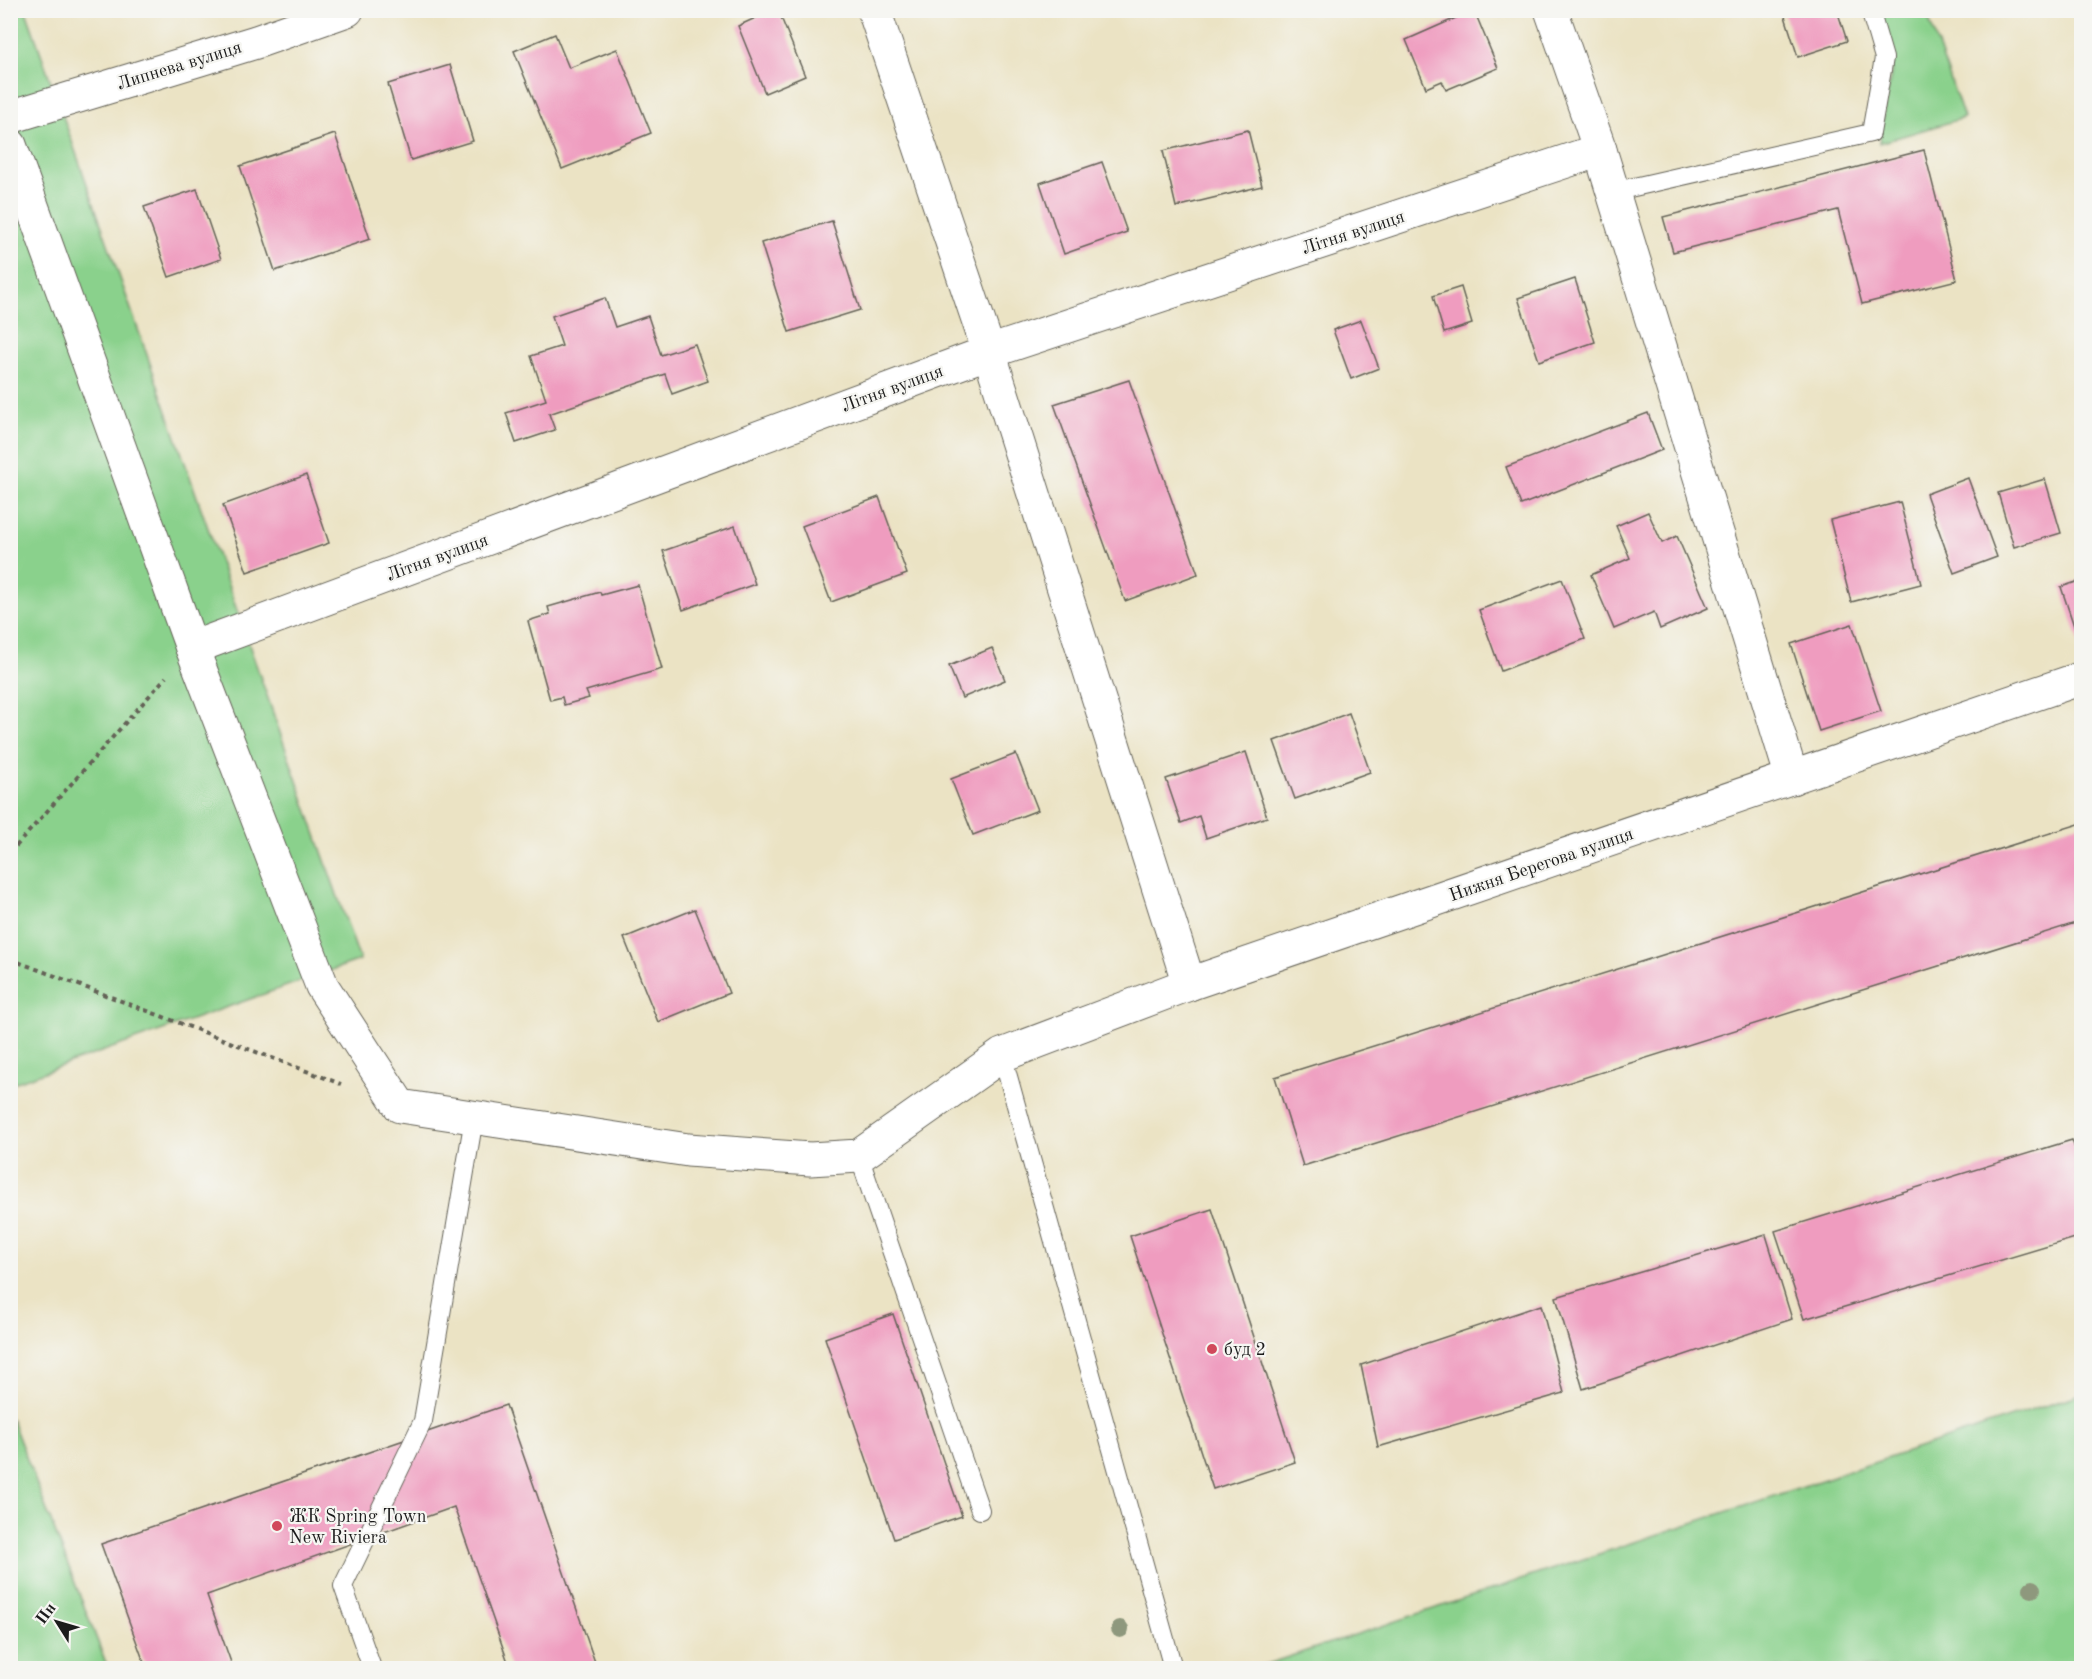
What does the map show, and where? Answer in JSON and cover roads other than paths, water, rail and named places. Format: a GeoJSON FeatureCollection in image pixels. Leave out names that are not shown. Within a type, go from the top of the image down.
{"type":"FeatureCollection","features":[{"type":"Feature","properties":{"kind":"street","name":"Липнева вулиця"},"geometry":{"type":"LineString","coordinates":[[10,117],[256,42],[347,10]]}},
{"type":"Feature","properties":{"kind":"street"},"geometry":{"type":"LineString","coordinates":[[874,10],[988,352],[1189,984]]}},
{"type":"Feature","properties":{"kind":"street"},"geometry":{"type":"LineString","coordinates":[[1551,10],[1600,150],[1792,778]]}},
{"type":"Feature","properties":{"kind":"street"},"geometry":{"type":"LineString","coordinates":[[10,145],[192,648],[322,986],[400,1106],[688,1150],[810,1159],[859,1156]]}},
{"type":"Feature","properties":{"kind":"street","name":"Літня вулиця"},"geometry":{"type":"LineString","coordinates":[[192,648],[988,352],[1600,150]]}},
{"type":"Feature","properties":{"kind":"street","name":"Нижня Берегова вулиця"},"geometry":{"type":"LineString","coordinates":[[859,1156],[1002,1055],[1189,984],[2082,678]]}},
{"type":"Feature","properties":{"kind":"lane"},"geometry":{"type":"LineString","coordinates":[[1612,192],[1871,133],[1884,58],[1870,10]]}},
{"type":"Feature","properties":{"kind":"lane"},"geometry":{"type":"LineString","coordinates":[[1002,1055],[1173,1668]]}},
{"type":"Feature","properties":{"kind":"lane"},"geometry":{"type":"LineString","coordinates":[[372,1668],[343,1586],[423,1421],[474,1118]]}},
{"type":"Feature","properties":{"kind":"lane"},"geometry":{"type":"LineString","coordinates":[[859,1156],[980,1510]]}},
{"type":"Feature","properties":{"kind":"place","name":"буд 2"},"geometry":{"type":"Point","coordinates":[1212,1349]}},
{"type":"Feature","properties":{"kind":"place","name":"ЖК Spring Town New Riviera"},"geometry":{"type":"Point","coordinates":[277,1526]}}]}
